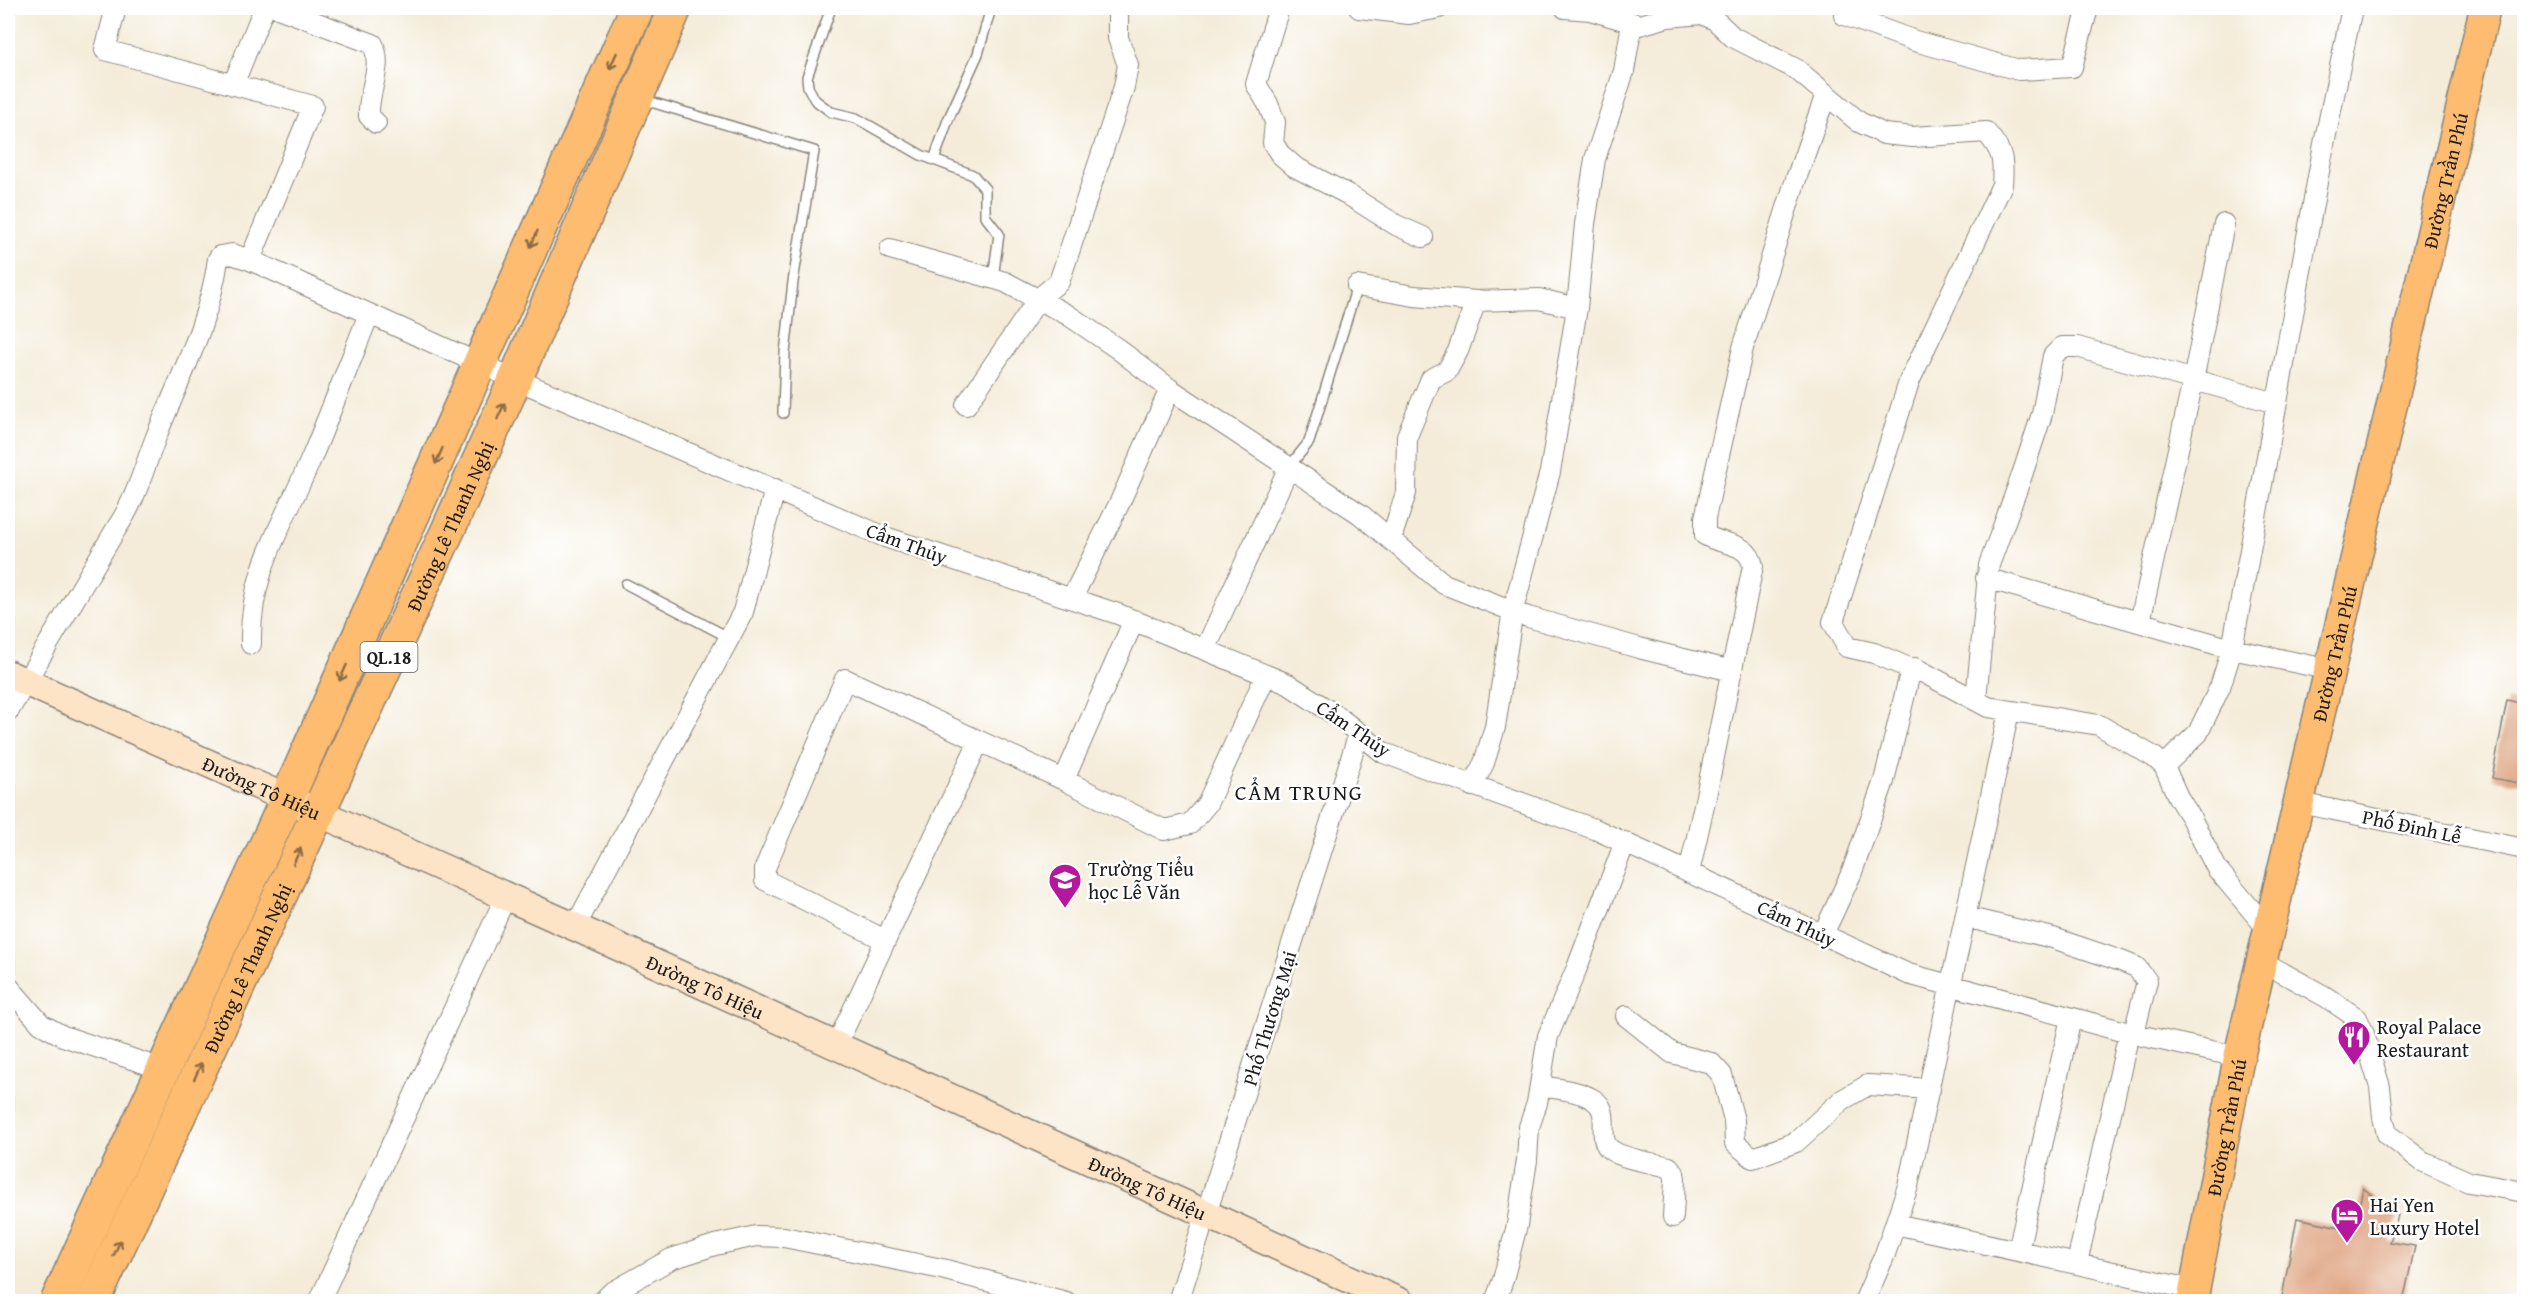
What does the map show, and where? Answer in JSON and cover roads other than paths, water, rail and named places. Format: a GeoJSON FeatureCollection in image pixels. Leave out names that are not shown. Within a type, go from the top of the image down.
{"type":"FeatureCollection","features":[{"type":"Feature","properties":{"kind":"highway","name":"Đường Lê Thanh Nghị"},"geometry":{"type":"LineString","coordinates":[[57,1302],[287,800],[637,8]]}},
{"type":"Feature","properties":{"kind":"highway","name":"Đường Lê Thanh Nghị"},"geometry":{"type":"LineString","coordinates":[[93,1302],[515,380],[675,8]]}},
{"type":"Feature","properties":{"kind":"main road","name":"Đường Trần Phú"},"geometry":{"type":"LineString","coordinates":[[2194,1296],[2239,1057],[2270,933],[2485,8]]}},
{"type":"Feature","properties":{"kind":"street"},"geometry":{"type":"LineString","coordinates":[[116,8],[105,50],[313,106],[250,260]]}},
{"type":"Feature","properties":{"kind":"street"},"geometry":{"type":"LineString","coordinates":[[233,85],[264,8]]}},
{"type":"Feature","properties":{"kind":"street"},"geometry":{"type":"LineString","coordinates":[[278,8],[373,44],[377,54],[377,71],[368,107],[369,116],[376,123]]}},
{"type":"Feature","properties":{"kind":"street"},"geometry":{"type":"LineString","coordinates":[[966,405],[1040,298],[1059,282],[1124,87],[1128,65],[1118,38],[1118,8]]}},
{"type":"Feature","properties":{"kind":"street"},"geometry":{"type":"LineString","coordinates":[[1279,8],[1256,84],[1275,122],[1273,143],[1280,154],[1295,167],[1347,194],[1395,225],[1423,237]]}},
{"type":"Feature","properties":{"kind":"street"},"geometry":{"type":"LineString","coordinates":[[1359,8],[1409,14],[1439,8]]}},
{"type":"Feature","properties":{"kind":"street"},"geometry":{"type":"LineString","coordinates":[[1565,8],[1590,10],[1640,25],[1668,17],[1718,14],[1733,37],[1796,69],[1859,122],[1884,134],[1913,136],[1986,132],[1999,147],[2004,162],[2002,185],[1909,382],[1833,622],[1846,647],[1874,653],[1911,669],[1915,668],[1988,707],[2099,725],[2154,757],[2164,766],[2178,798],[2217,869],[2270,933]]}},
{"type":"Feature","properties":{"kind":"street"},"geometry":{"type":"LineString","coordinates":[[1844,15],[1915,41],[2019,70],[2072,67],[2088,8]]}},
{"type":"Feature","properties":{"kind":"street"},"geometry":{"type":"LineString","coordinates":[[2164,766],[2198,733],[2220,687],[2232,649],[2324,144],[2352,8]]}},
{"type":"Feature","properties":{"kind":"street"},"geometry":{"type":"LineString","coordinates":[[1472,786],[1484,763],[1495,727],[1513,610],[1550,472],[1577,308],[1594,159],[1624,71],[1632,23]]}},
{"type":"Feature","properties":{"kind":"street"},"geometry":{"type":"LineString","coordinates":[[1689,873],[1753,566],[1751,556],[1739,547],[1716,542],[1705,535],[1705,518],[1743,348],[1796,179],[1826,94]]}},
{"type":"Feature","properties":{"kind":"street"},"geometry":{"type":"LineString","coordinates":[[2140,622],[2193,381],[2224,224]]}},
{"type":"Feature","properties":{"kind":"street"},"geometry":{"type":"LineString","coordinates":[[890,249],[993,278],[1040,298],[1118,349],[1170,389],[1360,514],[1444,584],[1528,617],[1732,671]]}},
{"type":"Feature","properties":{"kind":"street","name":"Cẩm Thủy"},"geometry":{"type":"LineString","coordinates":[[17,678],[135,497],[141,476],[210,302],[218,259],[220,256],[232,254],[250,260],[515,380],[885,537],[1134,620],[1288,684],[1337,716],[1384,753],[1597,830],[1908,974],[2071,1018],[2239,1057]]}},
{"type":"Feature","properties":{"kind":"street"},"geometry":{"type":"LineString","coordinates":[[1357,286],[1414,296],[1476,302],[1539,298],[1577,308]]}},
{"type":"Feature","properties":{"kind":"street"},"geometry":{"type":"LineString","coordinates":[[1391,539],[1406,493],[1407,436],[1431,379],[1447,371],[1458,351],[1476,302]]}},
{"type":"Feature","properties":{"kind":"street"},"geometry":{"type":"LineString","coordinates":[[251,644],[252,607],[265,558],[311,459],[369,314]]}},
{"type":"Feature","properties":{"kind":"street"},"geometry":{"type":"LineString","coordinates":[[1976,699],[1986,578],[2042,414],[2053,356],[2062,347],[2077,347],[2276,403]]}},
{"type":"Feature","properties":{"kind":"street"},"geometry":{"type":"LineString","coordinates":[[1072,598],[1119,504],[1170,389]]}},
{"type":"Feature","properties":{"kind":"street"},"geometry":{"type":"LineString","coordinates":[[1205,650],[1289,467]]}},
{"type":"Feature","properties":{"kind":"street"},"geometry":{"type":"LineString","coordinates":[[574,927],[743,612],[775,489]]}},
{"type":"Feature","properties":{"kind":"street"},"geometry":{"type":"LineString","coordinates":[[1986,578],[2232,649],[2331,670]]}},
{"type":"Feature","properties":{"kind":"street"},"geometry":{"type":"LineString","coordinates":[[1064,780],[1134,620]]}},
{"type":"Feature","properties":{"kind":"street"},"geometry":{"type":"LineString","coordinates":[[1819,933],[1826,928],[1852,872],[1884,781],[1911,669]]}},
{"type":"Feature","properties":{"kind":"street"},"geometry":{"type":"LineString","coordinates":[[885,940],[765,880],[765,868],[844,679],[1064,780],[1164,830],[1190,824],[1207,804],[1266,675]]}},
{"type":"Feature","properties":{"kind":"street"},"geometry":{"type":"LineString","coordinates":[[8,712],[17,678]]}},
{"type":"Feature","properties":{"kind":"street","name":"Đường Tô Hiệu"},"geometry":{"type":"LineString","coordinates":[[17,678],[506,896],[1400,1302]]}},
{"type":"Feature","properties":{"kind":"street"},"geometry":{"type":"LineString","coordinates":[[1864,1302],[1885,1254],[1908,1186],[2009,711]]}},
{"type":"Feature","properties":{"kind":"street","name":"Phố Thương Mại"},"geometry":{"type":"LineString","coordinates":[[1178,1302],[1359,733]]}},
{"type":"Feature","properties":{"kind":"street"},"geometry":{"type":"LineString","coordinates":[[836,1046],[979,741]]}},
{"type":"Feature","properties":{"kind":"street","name":"Phố Đinh Lễ"},"geometry":{"type":"LineString","coordinates":[[2300,803],[2524,849]]}},
{"type":"Feature","properties":{"kind":"street"},"geometry":{"type":"LineString","coordinates":[[1495,1302],[1517,1225],[1529,1127],[1537,1103],[1548,1036],[1625,842]]}},
{"type":"Feature","properties":{"kind":"street"},"geometry":{"type":"LineString","coordinates":[[319,1302],[506,896]]}},
{"type":"Feature","properties":{"kind":"street"},"geometry":{"type":"LineString","coordinates":[[1965,917],[2053,938],[2136,967],[2147,981],[2131,1033],[2077,1263]]}},
{"type":"Feature","properties":{"kind":"street"},"geometry":{"type":"LineString","coordinates":[[2262,962],[2326,997],[2357,1018],[2364,1031],[2380,1087],[2387,1134],[2422,1161],[2469,1182],[2524,1192]]}},
{"type":"Feature","properties":{"kind":"street"},"geometry":{"type":"LineString","coordinates":[[8,986],[41,1024],[63,1036],[162,1069]]}},
{"type":"Feature","properties":{"kind":"street"},"geometry":{"type":"LineString","coordinates":[[1626,1016],[1672,1053],[1711,1063],[1722,1075],[1734,1120],[1735,1143],[1753,1158],[1796,1142],[1842,1100],[1868,1085],[1930,1089]]}},
{"type":"Feature","properties":{"kind":"street"},"geometry":{"type":"LineString","coordinates":[[2018,1251],[2071,1018]]}},
{"type":"Feature","properties":{"kind":"street"},"geometry":{"type":"LineString","coordinates":[[1539,1086],[1594,1100],[1602,1107],[1605,1116],[1605,1141],[1608,1149],[1618,1154],[1669,1167],[1675,1179],[1673,1217]]}},
{"type":"Feature","properties":{"kind":"street"},"geometry":{"type":"LineString","coordinates":[[1896,1224],[2077,1263],[2194,1296]]}},
{"type":"Feature","properties":{"kind":"street"},"geometry":{"type":"LineString","coordinates":[[602,1302],[611,1293],[670,1259],[756,1236],[784,1237],[942,1269],[1066,1302]]}},
{"type":"Feature","properties":{"kind":"lane"},"geometry":{"type":"LineString","coordinates":[[831,8],[807,77],[808,87],[815,100],[831,111],[856,118],[885,136],[934,160],[973,175],[985,189],[985,216],[999,234],[993,278]]}},
{"type":"Feature","properties":{"kind":"lane"},"geometry":{"type":"LineString","coordinates":[[934,160],[948,120],[978,54],[991,8]]}},
{"type":"Feature","properties":{"kind":"lane"},"geometry":{"type":"LineString","coordinates":[[636,98],[814,151],[787,329],[783,413]]}},
{"type":"Feature","properties":{"kind":"lane"},"geometry":{"type":"LineString","coordinates":[[1289,467],[1309,442],[1357,286]]}},
{"type":"Feature","properties":{"kind":"lane"},"geometry":{"type":"LineString","coordinates":[[626,584],[730,638]]}},
{"type":"Feature","properties":{"kind":"place","name":"Trường Tiểu học Lễ Văn"},"geometry":{"type":"Point","coordinates":[1065,909]}},
{"type":"Feature","properties":{"kind":"place","name":"Royal Palace Restaurant"},"geometry":{"type":"Point","coordinates":[2354,1066]}},
{"type":"Feature","properties":{"kind":"place","name":"Hai Yen Luxury Hotel"},"geometry":{"type":"Point","coordinates":[2347,1244]}},
{"type":"Feature","properties":{"kind":"district","name":"CẨM TRUNG"},"geometry":{"type":"Point","coordinates":[1299,792]}}]}
